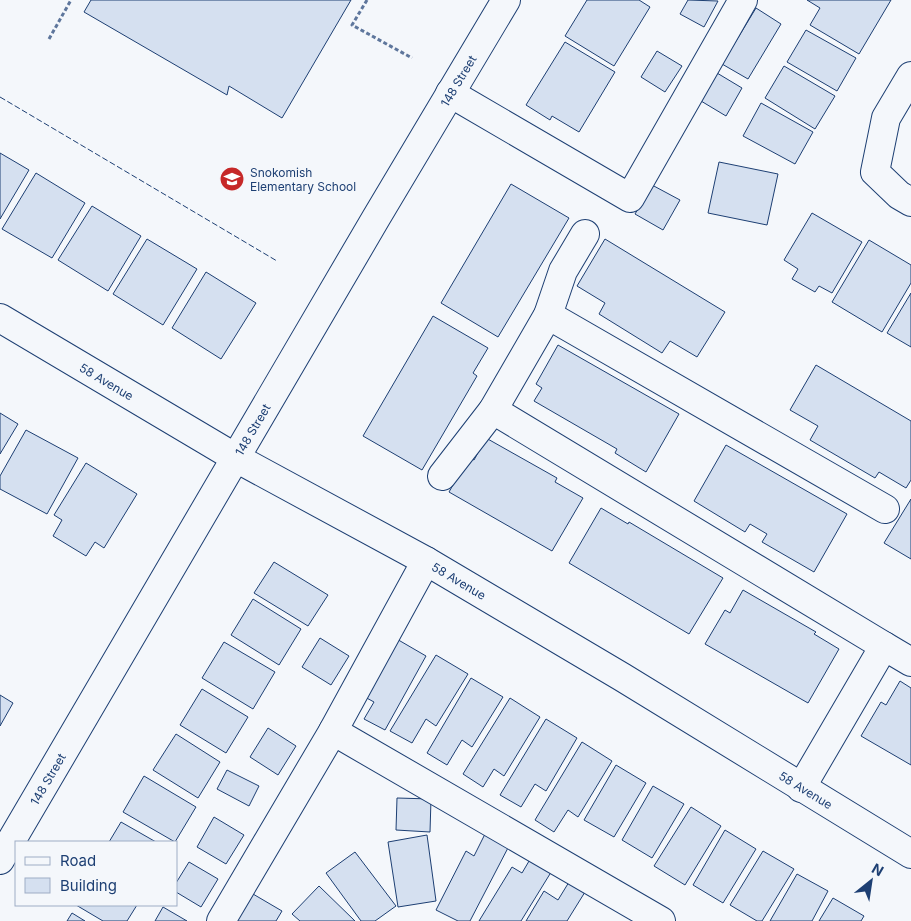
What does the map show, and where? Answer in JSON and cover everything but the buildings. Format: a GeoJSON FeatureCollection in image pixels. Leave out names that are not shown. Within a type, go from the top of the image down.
{"type":"FeatureCollection","features":[{"type":"Feature","properties":{"kind":"street","name":"148 Street"},"geometry":{"type":"LineString","coordinates":[[0,860],[506,0]]}},
{"type":"Feature","properties":{"kind":"street"},"geometry":{"type":"LineString","coordinates":[[450,93],[630,198],[743,0]]}},
{"type":"Feature","properties":{"kind":"street"},"geometry":{"type":"LineString","coordinates":[[911,76],[886,118],[875,172],[899,195],[911,202]]}},
{"type":"Feature","properties":{"kind":"street"},"geometry":{"type":"LineString","coordinates":[[442,476],[493,410],[548,315],[563,272],[585,234]]}},
{"type":"Feature","properties":{"kind":"street"},"geometry":{"type":"LineString","coordinates":[[548,315],[885,509]]}},
{"type":"Feature","properties":{"kind":"street","name":"58 Avenue"},"geometry":{"type":"LineString","coordinates":[[0,318],[236,458],[426,561],[630,682],[911,854]]}},
{"type":"Feature","properties":{"kind":"street"},"geometry":{"type":"LineString","coordinates":[[493,410],[911,662]]}},
{"type":"Feature","properties":{"kind":"street"},"geometry":{"type":"LineString","coordinates":[[221,921],[333,731],[426,561]]}},
{"type":"Feature","properties":{"kind":"street"},"geometry":{"type":"LineString","coordinates":[[801,788],[884,646]]}},
{"type":"Feature","properties":{"kind":"street"},"geometry":{"type":"LineString","coordinates":[[333,731],[661,921]]}},
{"type":"Feature","properties":{"kind":"path"},"geometry":{"type":"LineString","coordinates":[[49,39],[71,0]]}},
{"type":"Feature","properties":{"kind":"path"},"geometry":{"type":"LineString","coordinates":[[367,0],[352,25],[412,58]]}},
{"type":"Feature","properties":{"kind":"fence"},"geometry":{"type":"LineString","coordinates":[[0,97],[277,261]]}},
{"type":"Feature","properties":{"kind":"place","name":"Snokomish Elementary School"},"geometry":{"type":"Point","coordinates":[232,179]}}]}
